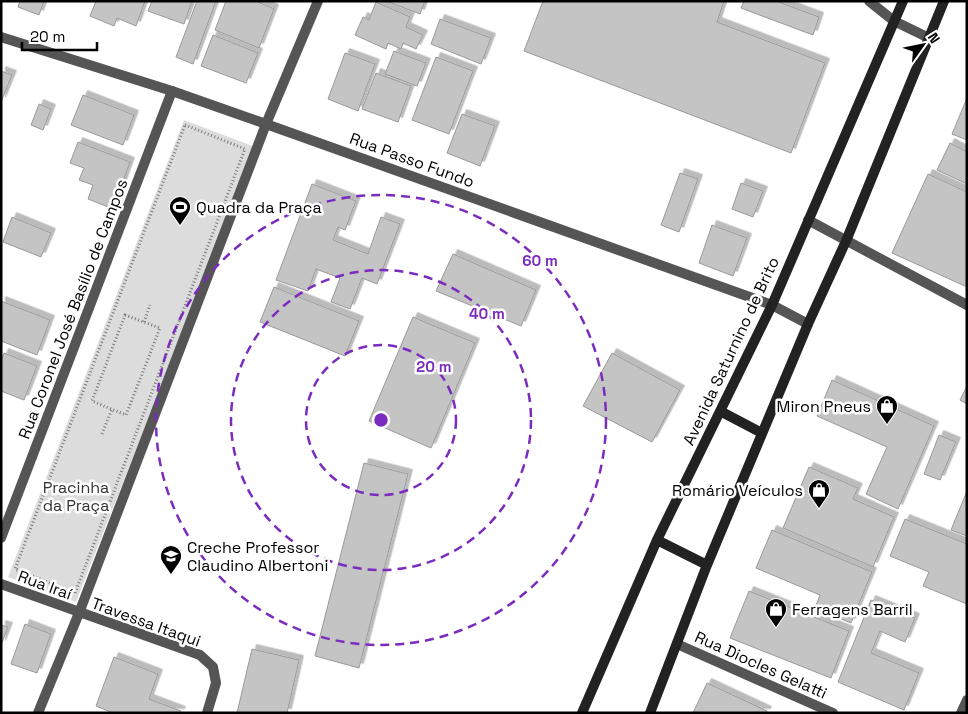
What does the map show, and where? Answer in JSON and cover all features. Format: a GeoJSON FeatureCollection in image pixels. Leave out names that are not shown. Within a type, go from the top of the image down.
{"type":"FeatureCollection","features":[{"type":"Feature","properties":{"kind":"main road","name":"Avenida Saturnino de Brito"},"geometry":{"type":"LineString","coordinates":[[582,713],[657,540],[772,305],[903,1]]}},
{"type":"Feature","properties":{"kind":"main road"},"geometry":{"type":"LineString","coordinates":[[650,713],[707,565],[808,324],[846,240],[944,1]]}},
{"type":"Feature","properties":{"kind":"main road"},"geometry":{"type":"LineString","coordinates":[[720,411],[762,433]]}},
{"type":"Feature","properties":{"kind":"main road"},"geometry":{"type":"LineString","coordinates":[[657,540],[707,565]]}},
{"type":"Feature","properties":{"kind":"street"},"geometry":{"type":"LineString","coordinates":[[38,713],[79,613],[266,124],[318,1]]}},
{"type":"Feature","properties":{"kind":"street"},"geometry":{"type":"LineString","coordinates":[[869,1],[894,21],[929,38]]}},
{"type":"Feature","properties":{"kind":"street","name":"Rua Passo Fundo"},"geometry":{"type":"LineString","coordinates":[[1,37],[172,91],[266,124],[772,305],[808,324]]}},
{"type":"Feature","properties":{"kind":"street","name":"Rua Coronel José Basílio de Campos"},"geometry":{"type":"LineString","coordinates":[[1,538],[172,91]]}},
{"type":"Feature","properties":{"kind":"street"},"geometry":{"type":"LineString","coordinates":[[808,220],[967,305]]}},
{"type":"Feature","properties":{"kind":"street","name":"Rua Iraí"},"geometry":{"type":"LineString","coordinates":[[1,584],[79,613]]}},
{"type":"Feature","properties":{"kind":"street","name":"Travessa Itaqui"},"geometry":{"type":"LineString","coordinates":[[79,613],[200,655],[213,667],[216,683],[207,713]]}},
{"type":"Feature","properties":{"kind":"street","name":"Rua Diocles Gelatti"},"geometry":{"type":"LineString","coordinates":[[677,644],[834,713]]}},
{"type":"Feature","properties":{"kind":"street"},"geometry":{"type":"LineString","coordinates":[[962,713],[967,700]]}},
{"type":"Feature","properties":{"kind":"path"},"geometry":{"type":"LineString","coordinates":[[185,125],[245,148],[75,593],[15,569],[185,125]]}},
{"type":"Feature","properties":{"kind":"path"},"geometry":{"type":"LineString","coordinates":[[144,322],[150,305]]}},
{"type":"Feature","properties":{"kind":"path"},"geometry":{"type":"LineString","coordinates":[[125,315],[144,322],[160,328],[126,415],[92,401],[125,315]]}},
{"type":"Feature","properties":{"kind":"path"},"geometry":{"type":"LineString","coordinates":[[102,434],[112,409]]}},
{"type":"Feature","properties":{"kind":"green space","name":"Pracinha da Praça"},"geometry":{"type":"Polygon","coordinates":[[[184,120],[255,147],[76,602],[8,577],[184,120]]]}},
{"type":"Feature","properties":{"kind":"building"},"geometry":{"type":"Polygon","coordinates":[[[20,1],[44,1],[39,15],[18,7],[20,1]]]}},
{"type":"Feature","properties":{"kind":"building"},"geometry":{"type":"Polygon","coordinates":[[[96,1],[145,1],[136,26],[117,18],[114,26],[90,16],[96,1]]]}},
{"type":"Feature","properties":{"kind":"building"},"geometry":{"type":"Polygon","coordinates":[[[152,1],[192,1],[184,24],[148,11],[152,1]]]}},
{"type":"Feature","properties":{"kind":"building"},"geometry":{"type":"Polygon","coordinates":[[[197,1],[216,1],[193,64],[176,57],[197,1]]]}},
{"type":"Feature","properties":{"kind":"building"},"geometry":{"type":"Polygon","coordinates":[[[226,1],[256,1],[274,9],[259,48],[215,30],[226,1]]]}},
{"type":"Feature","properties":{"kind":"building"},"geometry":{"type":"Polygon","coordinates":[[[386,1],[425,1],[420,14],[386,1]]]}},
{"type":"Feature","properties":{"kind":"building"},"geometry":{"type":"Polygon","coordinates":[[[543,1],[724,1],[717,22],[825,63],[791,153],[524,51],[543,1]]]}},
{"type":"Feature","properties":{"kind":"building"},"geometry":{"type":"Polygon","coordinates":[[[744,1],[776,1],[819,17],[813,35],[741,8],[744,1]]]}},
{"type":"Feature","properties":{"kind":"building"},"geometry":{"type":"Polygon","coordinates":[[[376,2],[410,17],[406,27],[423,35],[416,49],[403,43],[401,49],[388,43],[386,49],[355,35],[363,17],[369,20],[376,2]]]}},
{"type":"Feature","properties":{"kind":"building"},"geometry":{"type":"Polygon","coordinates":[[[440,19],[491,38],[481,64],[431,44],[440,19]]]}},
{"type":"Feature","properties":{"kind":"building"},"geometry":{"type":"Polygon","coordinates":[[[213,35],[258,53],[246,83],[201,66],[213,35]]]}},
{"type":"Feature","properties":{"kind":"building"},"geometry":{"type":"Polygon","coordinates":[[[394,51],[426,63],[417,86],[385,74],[394,51]]]}},
{"type":"Feature","properties":{"kind":"building"},"geometry":{"type":"Polygon","coordinates":[[[345,53],[375,64],[358,111],[328,99],[345,53]]]}},
{"type":"Feature","properties":{"kind":"building"},"geometry":{"type":"Polygon","coordinates":[[[436,57],[473,71],[449,134],[412,120],[436,57]]]}},
{"type":"Feature","properties":{"kind":"building"},"geometry":{"type":"Polygon","coordinates":[[[1,71],[12,75],[1,102],[1,71]]]}},
{"type":"Feature","properties":{"kind":"building"},"geometry":{"type":"Polygon","coordinates":[[[376,73],[411,86],[398,122],[362,109],[376,73]]]}},
{"type":"Feature","properties":{"kind":"building"},"geometry":{"type":"Polygon","coordinates":[[[83,95],[134,115],[123,145],[71,125],[83,95]]]}},
{"type":"Feature","properties":{"kind":"building"},"geometry":{"type":"Polygon","coordinates":[[[967,98],[967,140],[952,134],[967,98]]]}},
{"type":"Feature","properties":{"kind":"building"},"geometry":{"type":"Polygon","coordinates":[[[39,104],[51,109],[43,130],[31,125],[39,104]]]}},
{"type":"Feature","properties":{"kind":"building"},"geometry":{"type":"Polygon","coordinates":[[[462,114],[495,126],[480,166],[447,153],[462,114]]]}},
{"type":"Feature","properties":{"kind":"building"},"geometry":{"type":"Polygon","coordinates":[[[78,142],[130,162],[113,209],[88,199],[93,185],[79,180],[84,168],[70,163],[78,142]]]}},
{"type":"Feature","properties":{"kind":"building"},"geometry":{"type":"Polygon","coordinates":[[[950,143],[967,152],[967,184],[937,170],[950,143]]]}},
{"type":"Feature","properties":{"kind":"building"},"geometry":{"type":"Polygon","coordinates":[[[680,173],[698,179],[679,232],[661,225],[680,173]]]}},
{"type":"Feature","properties":{"kind":"building"},"geometry":{"type":"Polygon","coordinates":[[[928,174],[967,192],[967,287],[892,253],[928,174]]]}},
{"type":"Feature","properties":{"kind":"building"},"geometry":{"type":"Polygon","coordinates":[[[741,183],[763,191],[753,217],[732,209],[741,183]]]}},
{"type":"Feature","properties":{"kind":"building"},"geometry":{"type":"Polygon","coordinates":[[[312,184],[356,201],[345,230],[338,227],[333,240],[368,254],[381,217],[400,224],[377,284],[362,278],[350,309],[331,302],[340,278],[316,269],[308,291],[276,280],[312,184]]]}},
{"type":"Feature","properties":{"kind":"building"},"geometry":{"type":"Polygon","coordinates":[[[12,217],[51,233],[41,257],[3,242],[12,217]]]}},
{"type":"Feature","properties":{"kind":"building"},"geometry":{"type":"Polygon","coordinates":[[[712,225],[747,238],[733,276],[699,263],[712,225]]]}},
{"type":"Feature","properties":{"kind":"building"},"geometry":{"type":"Polygon","coordinates":[[[453,254],[536,290],[521,326],[436,291],[453,254]]]}},
{"type":"Feature","properties":{"kind":"building"},"geometry":{"type":"Polygon","coordinates":[[[274,287],[359,321],[345,356],[260,322],[274,287]]]}},
{"type":"Feature","properties":{"kind":"building"},"geometry":{"type":"Polygon","coordinates":[[[1,301],[50,320],[37,355],[1,341],[1,301]]]}},
{"type":"Feature","properties":{"kind":"building"},"geometry":{"type":"Polygon","coordinates":[[[413,317],[475,343],[431,448],[369,421],[413,317]]]}},
{"type":"Feature","properties":{"kind":"building"},"geometry":{"type":"Polygon","coordinates":[[[4,353],[37,366],[24,400],[1,391],[1,361],[4,353]]]}},
{"type":"Feature","properties":{"kind":"building"},"geometry":{"type":"Polygon","coordinates":[[[612,353],[680,390],[652,442],[583,406],[612,353]]]}},
{"type":"Feature","properties":{"kind":"building"},"geometry":{"type":"Polygon","coordinates":[[[832,380],[934,426],[898,509],[866,494],[887,447],[817,416],[832,380]]]}},
{"type":"Feature","properties":{"kind":"building"},"geometry":{"type":"Polygon","coordinates":[[[967,386],[967,404],[960,400],[967,386]]]}},
{"type":"Feature","properties":{"kind":"building"},"geometry":{"type":"Polygon","coordinates":[[[939,435],[956,442],[940,480],[924,474],[939,435]]]}},
{"type":"Feature","properties":{"kind":"building"},"geometry":{"type":"Polygon","coordinates":[[[364,463],[408,474],[359,668],[315,656],[364,463]]]}},
{"type":"Feature","properties":{"kind":"building"},"geometry":{"type":"Polygon","coordinates":[[[809,467],[858,488],[853,499],[894,517],[873,567],[783,528],[809,467]]]}},
{"type":"Feature","properties":{"kind":"building"},"geometry":{"type":"Polygon","coordinates":[[[967,491],[967,536],[951,530],[967,491]]]}},
{"type":"Feature","properties":{"kind":"building"},"geometry":{"type":"Polygon","coordinates":[[[905,519],[967,544],[967,604],[923,586],[929,572],[890,556],[905,519]]]}},
{"type":"Feature","properties":{"kind":"building"},"geometry":{"type":"Polygon","coordinates":[[[772,530],[872,572],[851,623],[815,608],[820,595],[756,568],[772,530]]]}},
{"type":"Feature","properties":{"kind":"building"},"geometry":{"type":"Polygon","coordinates":[[[749,591],[849,631],[831,678],[730,638],[749,591]]]}},
{"type":"Feature","properties":{"kind":"building"},"geometry":{"type":"Polygon","coordinates":[[[871,600],[915,618],[905,642],[880,631],[871,653],[919,673],[904,710],[838,682],[871,600]]]}},
{"type":"Feature","properties":{"kind":"building"},"geometry":{"type":"Polygon","coordinates":[[[25,624],[51,634],[37,673],[11,664],[25,624]]]}},
{"type":"Feature","properties":{"kind":"building"},"geometry":{"type":"Polygon","coordinates":[[[1,625],[8,627],[1,645],[1,625]]]}},
{"type":"Feature","properties":{"kind":"building"},"geometry":{"type":"Polygon","coordinates":[[[252,649],[299,660],[287,713],[237,713],[252,649]]]}},
{"type":"Feature","properties":{"kind":"building"},"geometry":{"type":"Polygon","coordinates":[[[114,657],[158,674],[149,699],[181,711],[180,713],[113,713],[96,706],[114,657]]]}},
{"type":"Feature","properties":{"kind":"building"},"geometry":{"type":"Polygon","coordinates":[[[707,683],[767,711],[766,713],[693,713],[707,683]]]}},
{"type":"Feature","properties":{"kind":"place","name":"Quadra da Praça"},"geometry":{"type":"Point","coordinates":[180,226]}},
{"type":"Feature","properties":{"kind":"place","name":"Miron Pneus"},"geometry":{"type":"Point","coordinates":[887,425]}},
{"type":"Feature","properties":{"kind":"place","name":"Romário Veículos"},"geometry":{"type":"Point","coordinates":[819,509]}},
{"type":"Feature","properties":{"kind":"place","name":"Creche Professor Claudino Albertoni"},"geometry":{"type":"Point","coordinates":[171,575]}},
{"type":"Feature","properties":{"kind":"place","name":"Ferragens Barril"},"geometry":{"type":"Point","coordinates":[776,628]}}]}
